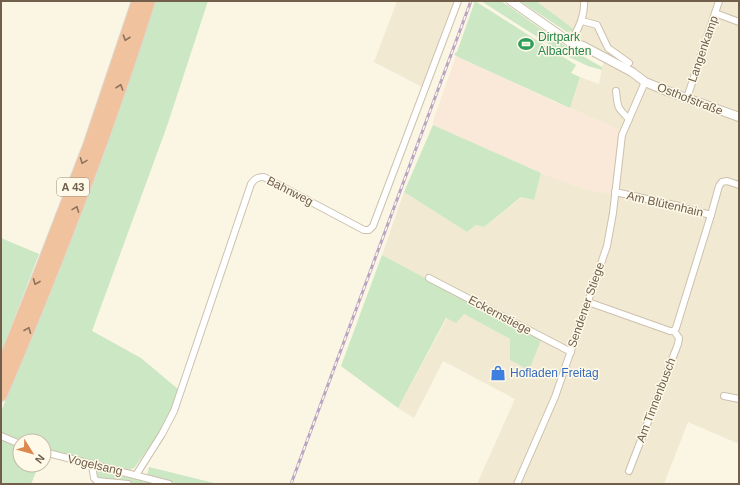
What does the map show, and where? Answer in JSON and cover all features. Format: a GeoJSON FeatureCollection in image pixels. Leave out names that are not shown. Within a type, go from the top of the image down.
{"type":"FeatureCollection","features":[{"type":"Feature","properties":{"kind":"highway","name":"A 43"},"geometry":{"type":"LineString","coordinates":[[1,370],[44,265],[88,146],[138,1]]}},
{"type":"Feature","properties":{"kind":"highway","name":"A 43"},"geometry":{"type":"LineString","coordinates":[[1,395],[53,268],[98,149],[149,1]]}},
{"type":"Feature","properties":{"kind":"street","name":"Bahnweg"},"geometry":{"type":"LineString","coordinates":[[136,475],[162,434],[174,411],[251,184],[258,177],[264,177],[364,230],[369,230],[373,226],[458,1]]}},
{"type":"Feature","properties":{"kind":"street","name":"Osthofstraße"},"geometry":{"type":"LineString","coordinates":[[511,1],[571,42],[583,46],[632,72],[644,81],[739,117]]}},
{"type":"Feature","properties":{"kind":"street"},"geometry":{"type":"LineString","coordinates":[[571,42],[582,21],[585,7],[584,1]]}},
{"type":"Feature","properties":{"kind":"street","name":"Langenkamp"},"geometry":{"type":"LineString","coordinates":[[687,98],[719,1]]}},
{"type":"Feature","properties":{"kind":"street"},"geometry":{"type":"LineString","coordinates":[[715,13],[739,22]]}},
{"type":"Feature","properties":{"kind":"street"},"geometry":{"type":"LineString","coordinates":[[582,21],[597,24],[608,48],[629,63]]}},
{"type":"Feature","properties":{"kind":"street","name":"Sendener Stiege"},"geometry":{"type":"LineString","coordinates":[[517,484],[555,397],[607,246],[613,213],[622,135],[644,81]]}},
{"type":"Feature","properties":{"kind":"street"},"geometry":{"type":"LineString","coordinates":[[616,91],[618,107],[629,119]]}},
{"type":"Feature","properties":{"kind":"street","name":"Am Blütenhain"},"geometry":{"type":"LineString","coordinates":[[615,192],[679,206],[711,215],[722,182],[727,181],[739,185]]}},
{"type":"Feature","properties":{"kind":"street","name":"Am Tinnenbusch"},"geometry":{"type":"LineString","coordinates":[[629,471],[678,344],[678,336],[674,331],[687,295],[711,215]]}},
{"type":"Feature","properties":{"kind":"street","name":"Eckernstiege"},"geometry":{"type":"LineString","coordinates":[[429,278],[571,352]]}},
{"type":"Feature","properties":{"kind":"street"},"geometry":{"type":"LineString","coordinates":[[588,302],[670,331],[674,331]]}},
{"type":"Feature","properties":{"kind":"street"},"geometry":{"type":"LineString","coordinates":[[724,396],[739,399]]}},
{"type":"Feature","properties":{"kind":"street","name":"Vogelsang"},"geometry":{"type":"LineString","coordinates":[[52,454],[169,484]]}},
{"type":"Feature","properties":{"kind":"street"},"geometry":{"type":"LineString","coordinates":[[92,465],[94,478],[97,481],[128,484]]}},
{"type":"Feature","properties":{"kind":"shaded area"},"geometry":{"type":"Polygon","coordinates":[[[397,1],[454,1],[422,87],[374,62],[397,1]]]}},
{"type":"Feature","properties":{"kind":"shaded area"},"geometry":{"type":"Polygon","coordinates":[[[536,1],[739,1],[739,444],[688,422],[664,484],[477,484],[515,399],[443,361],[414,418],[398,408],[447,318],[464,314],[510,339],[510,360],[541,340],[382,255],[404,192],[467,232],[476,225],[484,227],[522,197],[534,200],[541,173],[590,191],[617,144],[620,130],[570,108],[580,77],[599,84],[606,52],[575,40],[567,32],[575,30],[536,1]]]}},
{"type":"Feature","properties":{"kind":"shaded area"},"geometry":{"type":"Polygon","coordinates":[[[456,56],[553,101],[621,130],[617,144],[611,194],[590,191],[541,173],[433,125],[433,121],[456,56]]]}},
{"type":"Feature","properties":{"kind":"green space"},"geometry":{"type":"Polygon","coordinates":[[[153,1],[208,1],[167,126],[92,331],[141,358],[179,390],[172,411],[160,433],[134,468],[127,471],[52,451],[52,433],[12,433],[12,437],[1,433],[1,412],[57,269],[153,1]]]}},
{"type":"Feature","properties":{"kind":"green space"},"geometry":{"type":"Polygon","coordinates":[[[475,1],[576,65],[571,73],[580,77],[570,108],[454,54],[457,52],[475,1]]]}},
{"type":"Feature","properties":{"kind":"green space"},"geometry":{"type":"Polygon","coordinates":[[[481,1],[501,1],[570,49],[602,67],[602,70],[588,66],[569,57],[481,1]]]}},
{"type":"Feature","properties":{"kind":"green space"},"geometry":{"type":"Polygon","coordinates":[[[520,1],[536,1],[575,30],[567,32],[520,1]]]}},
{"type":"Feature","properties":{"kind":"green space"},"geometry":{"type":"Polygon","coordinates":[[[433,125],[541,173],[534,200],[521,197],[484,227],[476,225],[467,232],[404,192],[433,125]]]}},
{"type":"Feature","properties":{"kind":"green space"},"geometry":{"type":"Polygon","coordinates":[[[1,238],[39,254],[1,353],[1,238]]]}},
{"type":"Feature","properties":{"kind":"green space"},"geometry":{"type":"Polygon","coordinates":[[[382,255],[541,340],[529,370],[510,360],[510,339],[464,314],[456,323],[446,318],[398,408],[341,366],[382,255]]]}},
{"type":"Feature","properties":{"kind":"green space"},"geometry":{"type":"Polygon","coordinates":[[[1,440],[12,445],[12,473],[36,473],[31,484],[1,484],[1,440]]]}},
{"type":"Feature","properties":{"kind":"green space"},"geometry":{"type":"Polygon","coordinates":[[[149,467],[218,484],[179,484],[147,476],[149,467]]]}},
{"type":"Feature","properties":{"kind":"green space"},"geometry":{"type":"Polygon","coordinates":[[[98,469],[156,484],[98,480],[95,474],[98,469]]]}},
{"type":"Feature","properties":{"kind":"railway"},"geometry":{"type":"LineString","coordinates":[[291,484],[471,1]]}},
{"type":"Feature","properties":{"kind":"place","name":"Dirtpark Albachten"},"geometry":{"type":"Point","coordinates":[526,44]}},
{"type":"Feature","properties":{"kind":"place","name":"Hofladen Freitag"},"geometry":{"type":"Point","coordinates":[498,373]}}]}
